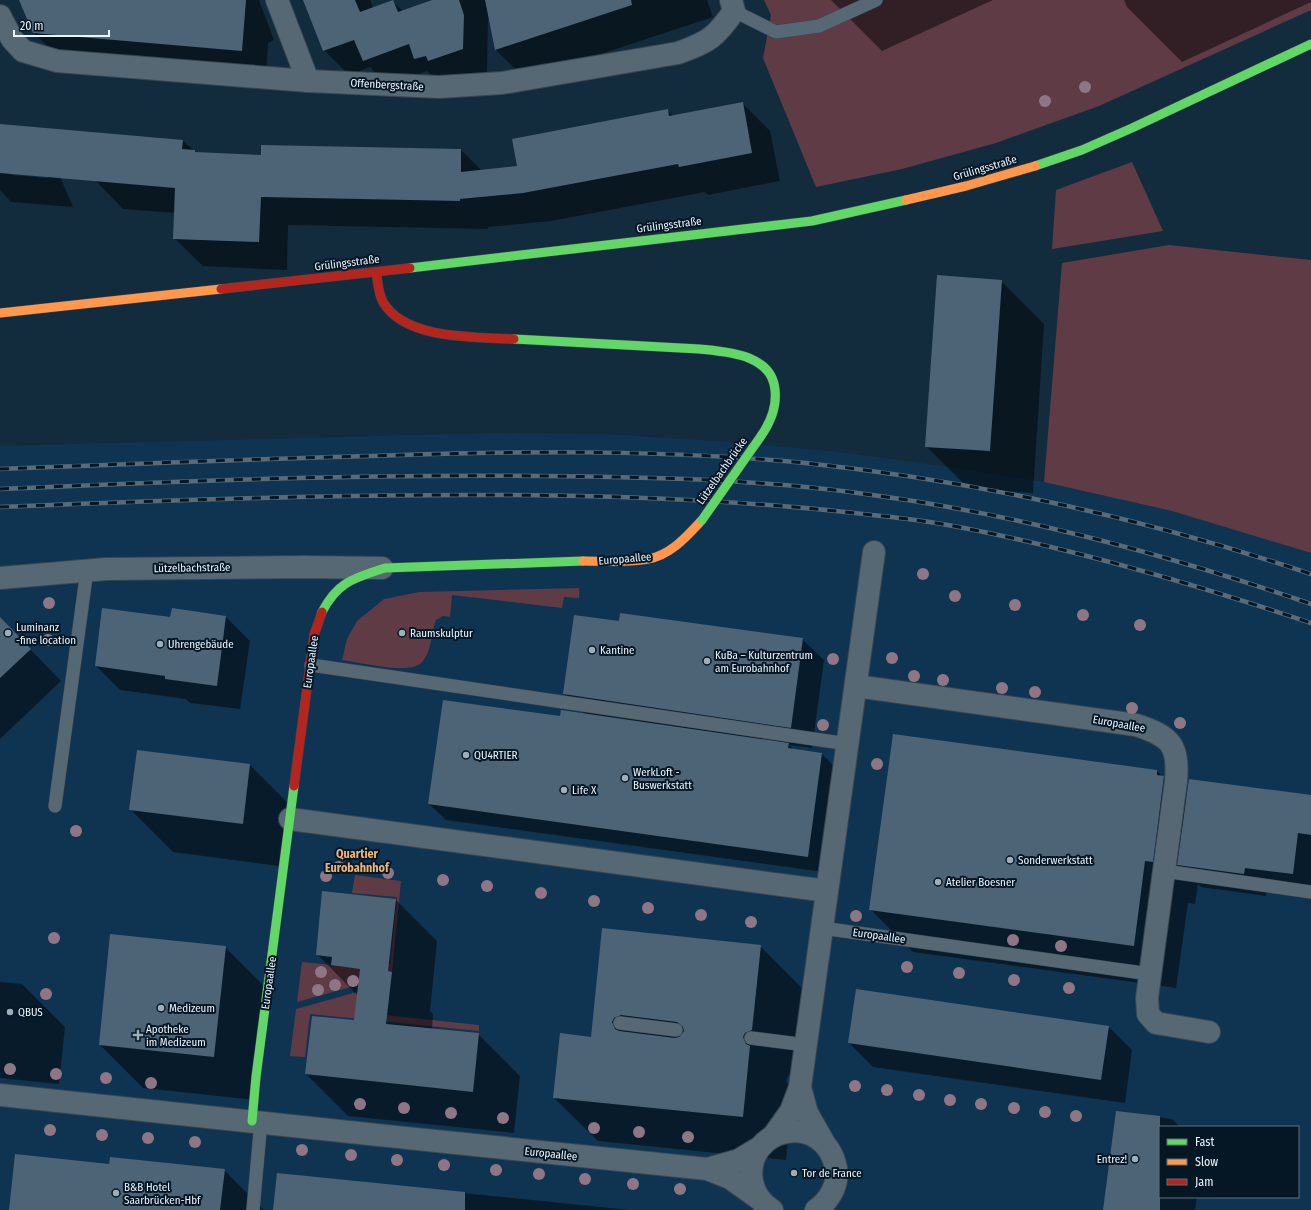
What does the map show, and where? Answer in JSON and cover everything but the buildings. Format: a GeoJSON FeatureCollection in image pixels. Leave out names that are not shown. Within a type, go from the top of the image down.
{"type":"FeatureCollection","features":[{"type":"Feature","properties":{"kind":"street"},"geometry":{"type":"LineString","coordinates":[[277,0],[308,81]]}},
{"type":"Feature","properties":{"kind":"street","name":"Offenbergstraße"},"geometry":{"type":"LineString","coordinates":[[0,16],[12,39],[23,51],[57,62],[308,81],[439,88],[502,83],[678,53],[700,46],[719,32],[732,5]]}},
{"type":"Feature","properties":{"kind":"street","name":"Grülingsstraße"},"geometry":{"type":"LineString","coordinates":[[0,313],[376,272],[812,221],[958,188],[1038,166],[1082,150],[1311,44]]}},
{"type":"Feature","properties":{"kind":"street","name":"Lützelbachbrücke"},"geometry":{"type":"LineString","coordinates":[[376,272],[383,302],[393,314],[410,326],[430,331],[455,336],[699,349],[731,353],[754,360],[765,366],[777,387],[775,404],[766,429],[702,520]]}},
{"type":"Feature","properties":{"kind":"street","name":"Europaallee"},"geometry":{"type":"LineString","coordinates":[[257,1121],[290,818],[314,636],[320,614],[330,599],[345,583],[385,568],[648,559],[667,553],[678,545],[702,520]]}},
{"type":"Feature","properties":{"kind":"street","name":"Europaallee"},"geometry":{"type":"LineString","coordinates":[[707,1169],[739,1160],[767,1142],[791,1111],[800,1087],[874,552]]}},
{"type":"Feature","properties":{"kind":"street","name":"Lützelbachstraße"},"geometry":{"type":"LineString","coordinates":[[0,578],[87,570],[305,566],[385,568]]}},
{"type":"Feature","properties":{"kind":"street","name":"Europaallee"},"geometry":{"type":"LineString","coordinates":[[856,686],[1136,725],[1158,732],[1171,743],[1177,766],[1147,998],[1148,1014],[1156,1023],[1209,1032]]}},
{"type":"Feature","properties":{"kind":"street"},"geometry":{"type":"LineString","coordinates":[[290,818],[827,891]]}},
{"type":"Feature","properties":{"kind":"street","name":"Europaallee"},"geometry":{"type":"LineString","coordinates":[[800,1087],[807,1114],[833,1156],[837,1172],[834,1188],[826,1202],[816,1210]]}},
{"type":"Feature","properties":{"kind":"street","name":"Europaallee"},"geometry":{"type":"LineString","coordinates":[[0,1094],[484,1147],[707,1169],[730,1178],[765,1204]]}},
{"type":"Feature","properties":{"kind":"street"},"geometry":{"type":"LineString","coordinates":[[765,1204],[753,1187],[751,1174],[752,1162],[767,1142],[784,1132],[805,1132],[824,1143]]}},
{"type":"Feature","properties":{"kind":"lane"},"geometry":{"type":"LineString","coordinates":[[732,5],[776,32],[819,26],[876,0]]}},
{"type":"Feature","properties":{"kind":"lane"},"geometry":{"type":"LineString","coordinates":[[55,806],[87,570]]}},
{"type":"Feature","properties":{"kind":"lane"},"geometry":{"type":"LineString","coordinates":[[311,665],[848,744]]}},
{"type":"Feature","properties":{"kind":"lane"},"geometry":{"type":"LineString","coordinates":[[1164,871],[1311,892]]}},
{"type":"Feature","properties":{"kind":"lane","name":"Europaallee"},"geometry":{"type":"LineString","coordinates":[[822,928],[1150,974]]}},
{"type":"Feature","properties":{"kind":"lane"},"geometry":{"type":"LineString","coordinates":[[620,1023],[676,1030]]}},
{"type":"Feature","properties":{"kind":"lane"},"geometry":{"type":"LineString","coordinates":[[751,1038],[806,1044]]}},
{"type":"Feature","properties":{"kind":"lane"},"geometry":{"type":"LineString","coordinates":[[253,1210],[257,1121]]}},
{"type":"Feature","properties":{"kind":"shaded area"},"geometry":{"type":"Polygon","coordinates":[[[764,0],[1311,0],[1311,10],[1099,106],[996,143],[902,169],[816,187],[763,58],[771,15],[764,0]]]}},
{"type":"Feature","properties":{"kind":"shaded area"},"geometry":{"type":"Polygon","coordinates":[[[1132,162],[1163,231],[1052,249],[1056,190],[1132,162]]]}},
{"type":"Feature","properties":{"kind":"shaded area"},"geometry":{"type":"Polygon","coordinates":[[[1169,245],[1311,260],[1311,553],[1172,511],[1044,482],[1062,263],[1169,245]]]}},
{"type":"Feature","properties":{"kind":"shaded area","name":"Quartier Eurobahnhof"},"geometry":{"type":"Polygon","coordinates":[[[495,433],[606,434],[716,441],[829,451],[936,465],[1044,482],[1172,511],[1311,553],[1311,1210],[0,1210],[0,446],[495,433]]]}},
{"type":"Feature","properties":{"kind":"shaded area"},"geometry":{"type":"Polygon","coordinates":[[[579,588],[579,598],[564,597],[562,608],[452,595],[450,617],[443,616],[436,620],[427,654],[421,663],[406,668],[395,668],[342,660],[347,639],[357,621],[384,599],[419,592],[579,588]]]}},
{"type":"Feature","properties":{"kind":"shaded area"},"geometry":{"type":"Polygon","coordinates":[[[355,875],[401,881],[392,972],[360,969],[358,985],[297,1002],[302,962],[331,965],[352,961],[390,964],[397,897],[352,893],[355,875]]]}},
{"type":"Feature","properties":{"kind":"shaded area"},"geometry":{"type":"Polygon","coordinates":[[[357,992],[368,993],[366,1013],[479,1025],[479,1031],[310,1014],[305,1057],[290,1056],[296,1009],[357,992]]]}},
{"type":"Feature","properties":{"kind":"railway"},"geometry":{"type":"LineString","coordinates":[[0,469],[232,460],[534,452],[643,453],[751,458],[805,463],[934,480],[1061,505],[1124,519],[1187,536],[1311,574]]}},
{"type":"Feature","properties":{"kind":"railway"},"geometry":{"type":"LineString","coordinates":[[0,489],[135,483],[405,476],[581,476],[662,478],[784,485],[922,502],[1035,524],[1147,552],[1311,604]]}},
{"type":"Feature","properties":{"kind":"railway"},"geometry":{"type":"LineString","coordinates":[[0,507],[387,495],[542,495],[651,498],[809,508],[918,520],[1052,547],[1182,582],[1311,623]]}},
{"type":"Feature","properties":{"kind":"traffic: fast"},"geometry":{"type":"LineString","coordinates":[[1035,166],[1082,150],[1132,128],[1311,44]]}},
{"type":"Feature","properties":{"kind":"traffic: fast"},"geometry":{"type":"LineString","coordinates":[[410,268],[812,221],[906,200]]}},
{"type":"Feature","properties":{"kind":"traffic: fast"},"geometry":{"type":"LineString","coordinates":[[514,339],[699,349],[746,357],[757,362],[766,369],[772,378],[775,390],[774,409],[761,436]]}},
{"type":"Feature","properties":{"kind":"traffic: fast"},"geometry":{"type":"LineString","coordinates":[[702,520],[761,436]]}},
{"type":"Feature","properties":{"kind":"traffic: fast"},"geometry":{"type":"LineString","coordinates":[[322,612],[334,593],[348,582],[385,568],[583,561]]}},
{"type":"Feature","properties":{"kind":"traffic: fast"},"geometry":{"type":"LineString","coordinates":[[252,1121],[256,1077],[294,786]]}},
{"type":"Feature","properties":{"kind":"traffic: slow"},"geometry":{"type":"LineString","coordinates":[[906,200],[966,186],[1035,166]]}},
{"type":"Feature","properties":{"kind":"traffic: slow"},"geometry":{"type":"LineString","coordinates":[[0,313],[221,289]]}},
{"type":"Feature","properties":{"kind":"traffic: slow"},"geometry":{"type":"LineString","coordinates":[[583,561],[616,562],[656,557],[678,544],[702,520]]}},
{"type":"Feature","properties":{"kind":"traffic: jam"},"geometry":{"type":"LineString","coordinates":[[221,289],[410,268]]}},
{"type":"Feature","properties":{"kind":"traffic: jam"},"geometry":{"type":"LineString","coordinates":[[376,272],[379,291],[383,302],[393,314],[407,324],[442,334],[481,338],[514,339]]}},
{"type":"Feature","properties":{"kind":"traffic: jam"},"geometry":{"type":"LineString","coordinates":[[294,786],[314,635],[322,612]]}},
{"type":"Feature","properties":{"kind":"place","name":"Luminanz -fine location"},"geometry":{"type":"Point","coordinates":[8,633]}},
{"type":"Feature","properties":{"kind":"place","name":"Raumskulptur"},"geometry":{"type":"Point","coordinates":[402,633]}},
{"type":"Feature","properties":{"kind":"place","name":"Uhrengebäude"},"geometry":{"type":"Point","coordinates":[160,644]}},
{"type":"Feature","properties":{"kind":"place","name":"Kantine"},"geometry":{"type":"Point","coordinates":[592,650]}},
{"type":"Feature","properties":{"kind":"place","name":"KuBa – Kulturzentrum am Eurobahnhof"},"geometry":{"type":"Point","coordinates":[707,661]}},
{"type":"Feature","properties":{"kind":"place","name":"QU4RTIER"},"geometry":{"type":"Point","coordinates":[466,755]}},
{"type":"Feature","properties":{"kind":"place","name":"WerkLoft - Buswerkstatt"},"geometry":{"type":"Point","coordinates":[625,778]}},
{"type":"Feature","properties":{"kind":"place","name":"Life X"},"geometry":{"type":"Point","coordinates":[564,790]}},
{"type":"Feature","properties":{"kind":"place","name":"Sonderwerkstatt"},"geometry":{"type":"Point","coordinates":[1010,860]}},
{"type":"Feature","properties":{"kind":"place","name":"Atelier Boesner"},"geometry":{"type":"Point","coordinates":[938,882]}},
{"type":"Feature","properties":{"kind":"place","name":"Medizeum"},"geometry":{"type":"Point","coordinates":[161,1008]}},
{"type":"Feature","properties":{"kind":"place","name":"QBUS"},"geometry":{"type":"Point","coordinates":[10,1012]}},
{"type":"Feature","properties":{"kind":"place","name":"Apotheke im Medizeum"},"geometry":{"type":"Point","coordinates":[138,1035]}},
{"type":"Feature","properties":{"kind":"place","name":"Entrez!"},"geometry":{"type":"Point","coordinates":[1135,1159]}},
{"type":"Feature","properties":{"kind":"place","name":"Tor de France"},"geometry":{"type":"Point","coordinates":[794,1173]}},
{"type":"Feature","properties":{"kind":"place","name":"B&B Hotel Saarbrücken-Hbf"},"geometry":{"type":"Point","coordinates":[116,1193]}},
{"type":"Feature","properties":{"kind":"district","name":"Quartier Eurobahnhof"},"geometry":{"type":"Point","coordinates":[357,861]}}]}
